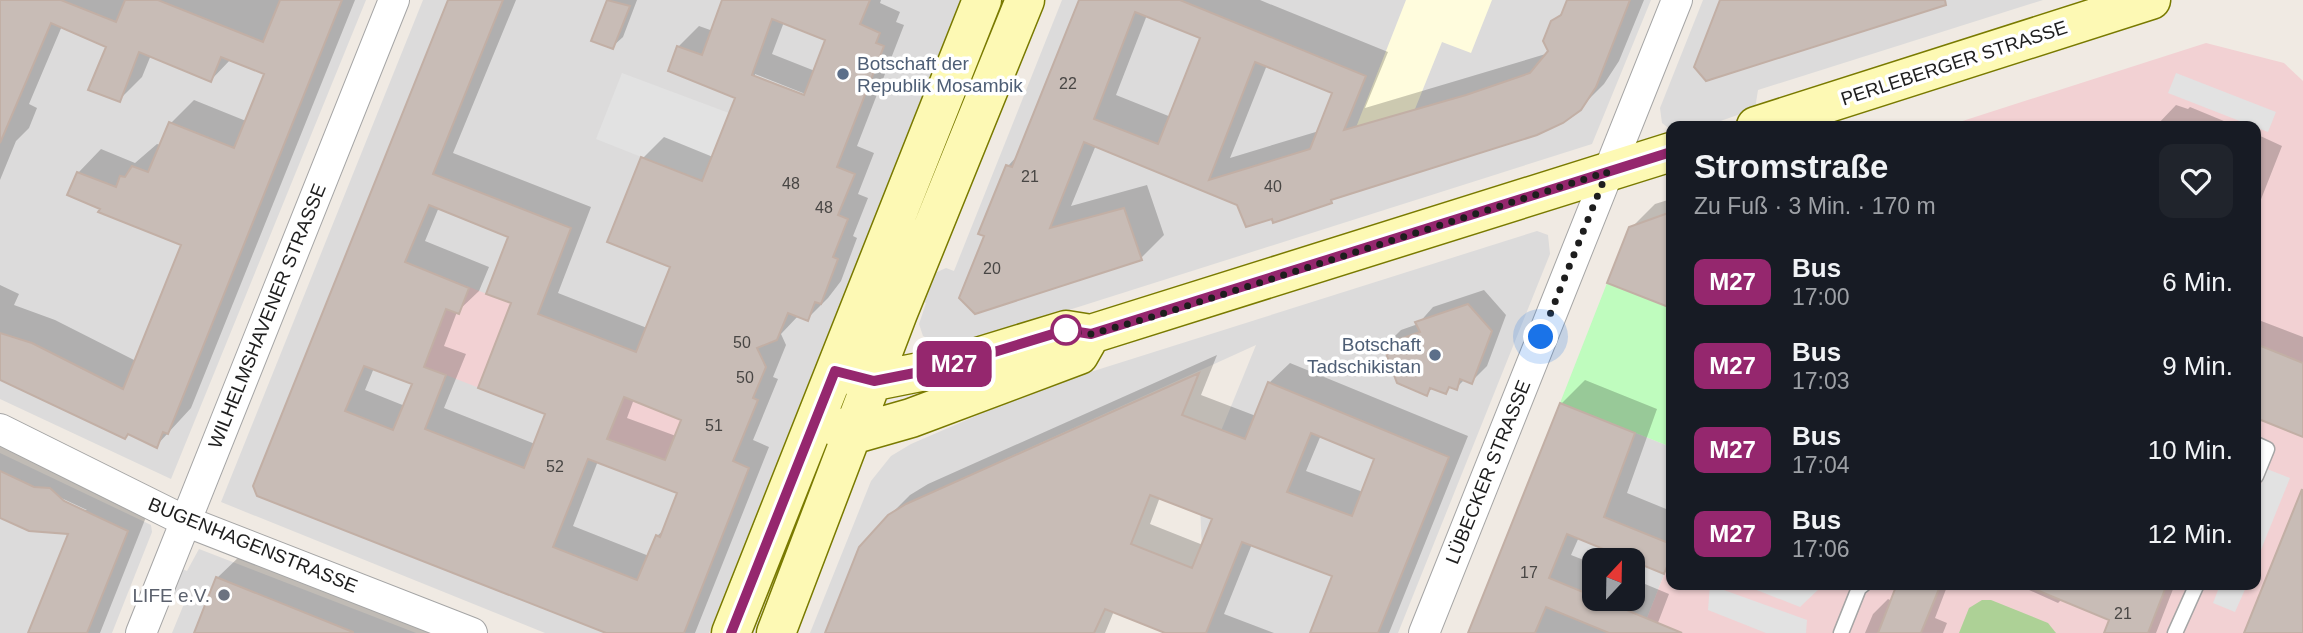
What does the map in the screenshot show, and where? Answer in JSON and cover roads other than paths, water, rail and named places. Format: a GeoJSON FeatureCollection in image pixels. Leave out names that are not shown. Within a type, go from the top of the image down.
{"type":"FeatureCollection","features":[{"type":"Feature","properties":{"kind":"main road"},"geometry":{"type":"LineString","coordinates":[[776,633],[855,434],[898,313],[950,135],[982,0]]}},
{"type":"Feature","properties":{"kind":"main road"},"geometry":{"type":"LineString","coordinates":[[732,633],[835,371],[950,135],[1025,0]]}},
{"type":"Feature","properties":{"kind":"main road","name":"PERLEBERGER STRASSE"},"geometry":{"type":"LineString","coordinates":[[1772,121],[2151,0]]}},
{"type":"Feature","properties":{"kind":"main road"},"geometry":{"type":"LineString","coordinates":[[835,371],[874,381],[945,367],[1066,330],[1091,334],[1666,154]]}},
{"type":"Feature","properties":{"kind":"main road"},"geometry":{"type":"LineString","coordinates":[[817,419],[855,434],[911,418],[1079,355],[1091,334]]}},
{"type":"Feature","properties":{"kind":"street","name":"WILHELMSHAVENER STRASSE"},"geometry":{"type":"LineString","coordinates":[[141,633],[394,0]]}},
{"type":"Feature","properties":{"kind":"street","name":"LÜBECKER STRASSE"},"geometry":{"type":"LineString","coordinates":[[1424,633],[1677,0]]}},
{"type":"Feature","properties":{"kind":"street","name":"BUGENHAGENSTRASSE"},"geometry":{"type":"LineString","coordinates":[[0,429],[186,521],[472,633]]}},
{"type":"Feature","properties":{"kind":"lane"},"geometry":{"type":"LineString","coordinates":[[2261,446],[2267,449],[2261,464]]}},
{"type":"Feature","properties":{"kind":"lane"},"geometry":{"type":"LineString","coordinates":[[1841,633],[1858,590]]}},
{"type":"Feature","properties":{"kind":"lane"},"geometry":{"type":"LineString","coordinates":[[2175,633],[2194,590]]}},
{"type":"Feature","properties":{"kind":"place","name":"Botschaft der Republik Mosambik"},"geometry":{"type":"Point","coordinates":[843,74]}},
{"type":"Feature","properties":{"kind":"place","name":"Botschaft Tadschikistan"},"geometry":{"type":"Point","coordinates":[1435,355]}},
{"type":"Feature","properties":{"kind":"place","name":"LIFE e.V."},"geometry":{"type":"Point","coordinates":[224,595]}}]}
